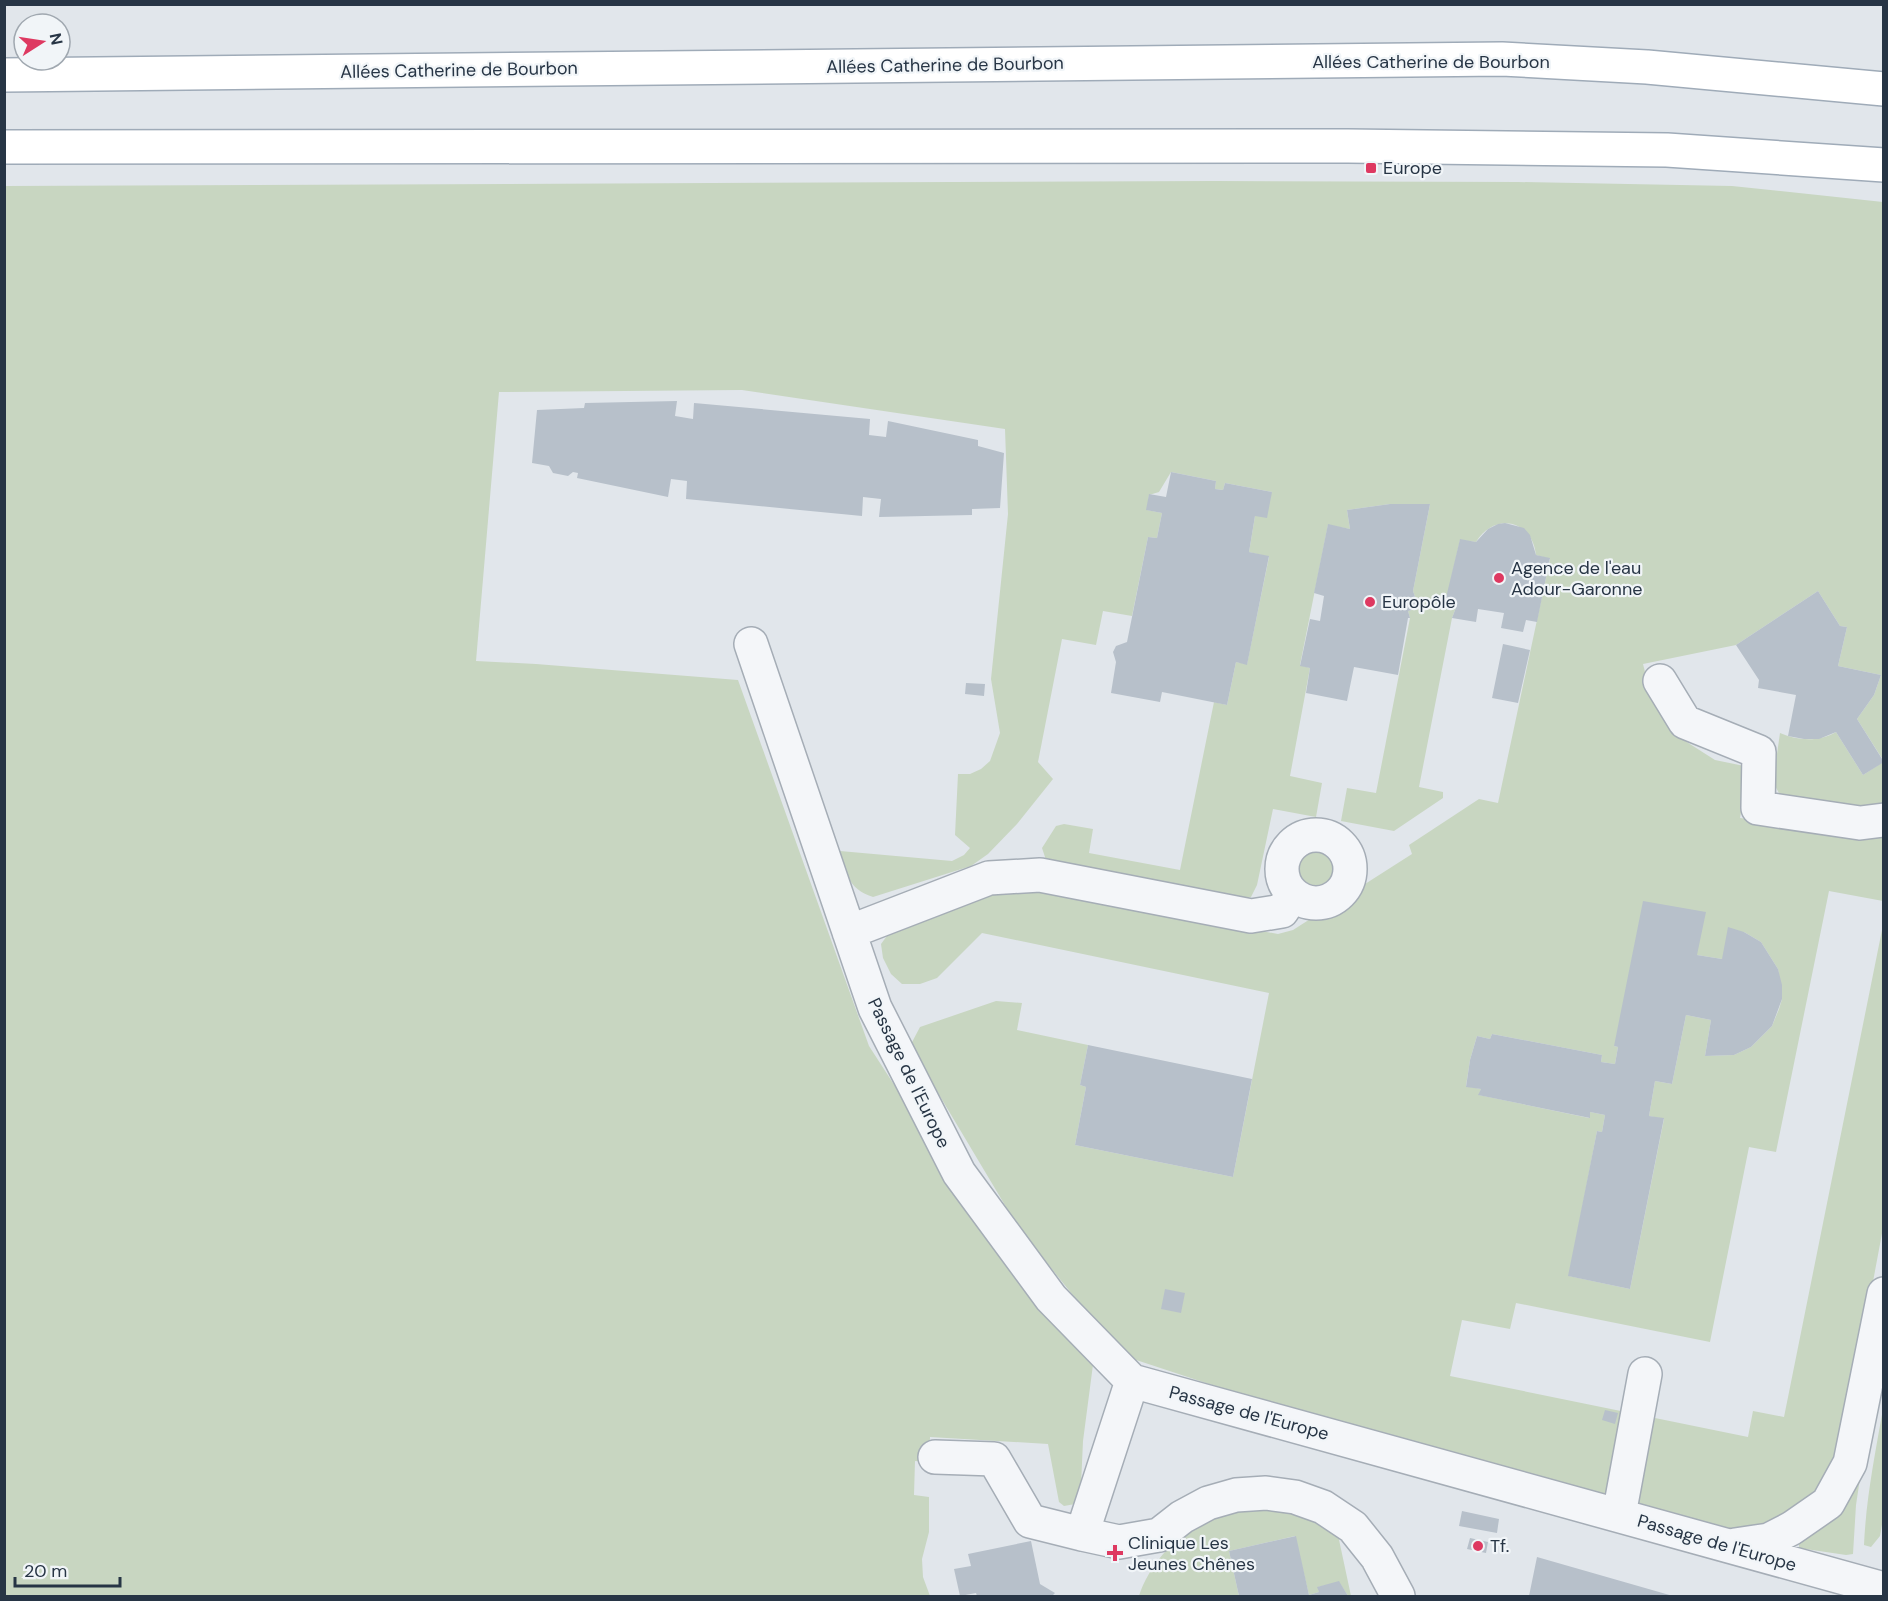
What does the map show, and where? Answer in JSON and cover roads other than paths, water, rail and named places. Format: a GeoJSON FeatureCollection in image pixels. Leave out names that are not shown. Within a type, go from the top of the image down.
{"type":"FeatureCollection","features":[{"type":"Feature","properties":{"kind":"main road","name":"Allées Catherine de Bourbon"},"geometry":{"type":"LineString","coordinates":[[4,75],[1502,59],[1647,67],[1884,89]]}},
{"type":"Feature","properties":{"kind":"main road"},"geometry":{"type":"LineString","coordinates":[[4,147],[1348,146],[1666,150],[1884,165]]}},
{"type":"Feature","properties":{"kind":"lane","name":"Passage de l'Europe"},"geometry":{"type":"LineString","coordinates":[[751,644],[875,1008],[959,1173],[1051,1298],[1132,1381],[1884,1589]]}},
{"type":"Feature","properties":{"kind":"lane"},"geometry":{"type":"LineString","coordinates":[[1660,681],[1685,722],[1759,752],[1758,808],[1860,823],[1884,820]]}},
{"type":"Feature","properties":{"kind":"lane"},"geometry":{"type":"LineString","coordinates":[[849,932],[989,878],[1040,875],[1251,916],[1282,911],[1293,894]]}},
{"type":"Feature","properties":{"kind":"lane"},"geometry":{"type":"LineString","coordinates":[[1729,1546],[1769,1540],[1828,1503],[1850,1463],[1884,1294]]}},
{"type":"Feature","properties":{"kind":"lane"},"geometry":{"type":"LineString","coordinates":[[1619,1515],[1646,1374]]}},
{"type":"Feature","properties":{"kind":"lane"},"geometry":{"type":"LineString","coordinates":[[1082,1534],[1132,1381]]}},
{"type":"Feature","properties":{"kind":"lane"},"geometry":{"type":"LineString","coordinates":[[935,1457],[994,1459],[1030,1521],[1119,1542],[1159,1535],[1182,1517],[1208,1503],[1236,1495],[1266,1493],[1295,1497],[1323,1507],[1353,1527],[1377,1557],[1398,1596]]}},
{"type":"Feature","properties":{"kind":"place","name":"Europe"},"geometry":{"type":"Point","coordinates":[1371,168]}},
{"type":"Feature","properties":{"kind":"place","name":"Agence de l'eau Adour-Garonne"},"geometry":{"type":"Point","coordinates":[1499,578]}},
{"type":"Feature","properties":{"kind":"place","name":"Europôle"},"geometry":{"type":"Point","coordinates":[1370,602]}},
{"type":"Feature","properties":{"kind":"place","name":"Tf."},"geometry":{"type":"Point","coordinates":[1478,1546]}},
{"type":"Feature","properties":{"kind":"place","name":"Clinique Les Jeunes Chênes"},"geometry":{"type":"Point","coordinates":[1115,1553]}}]}
